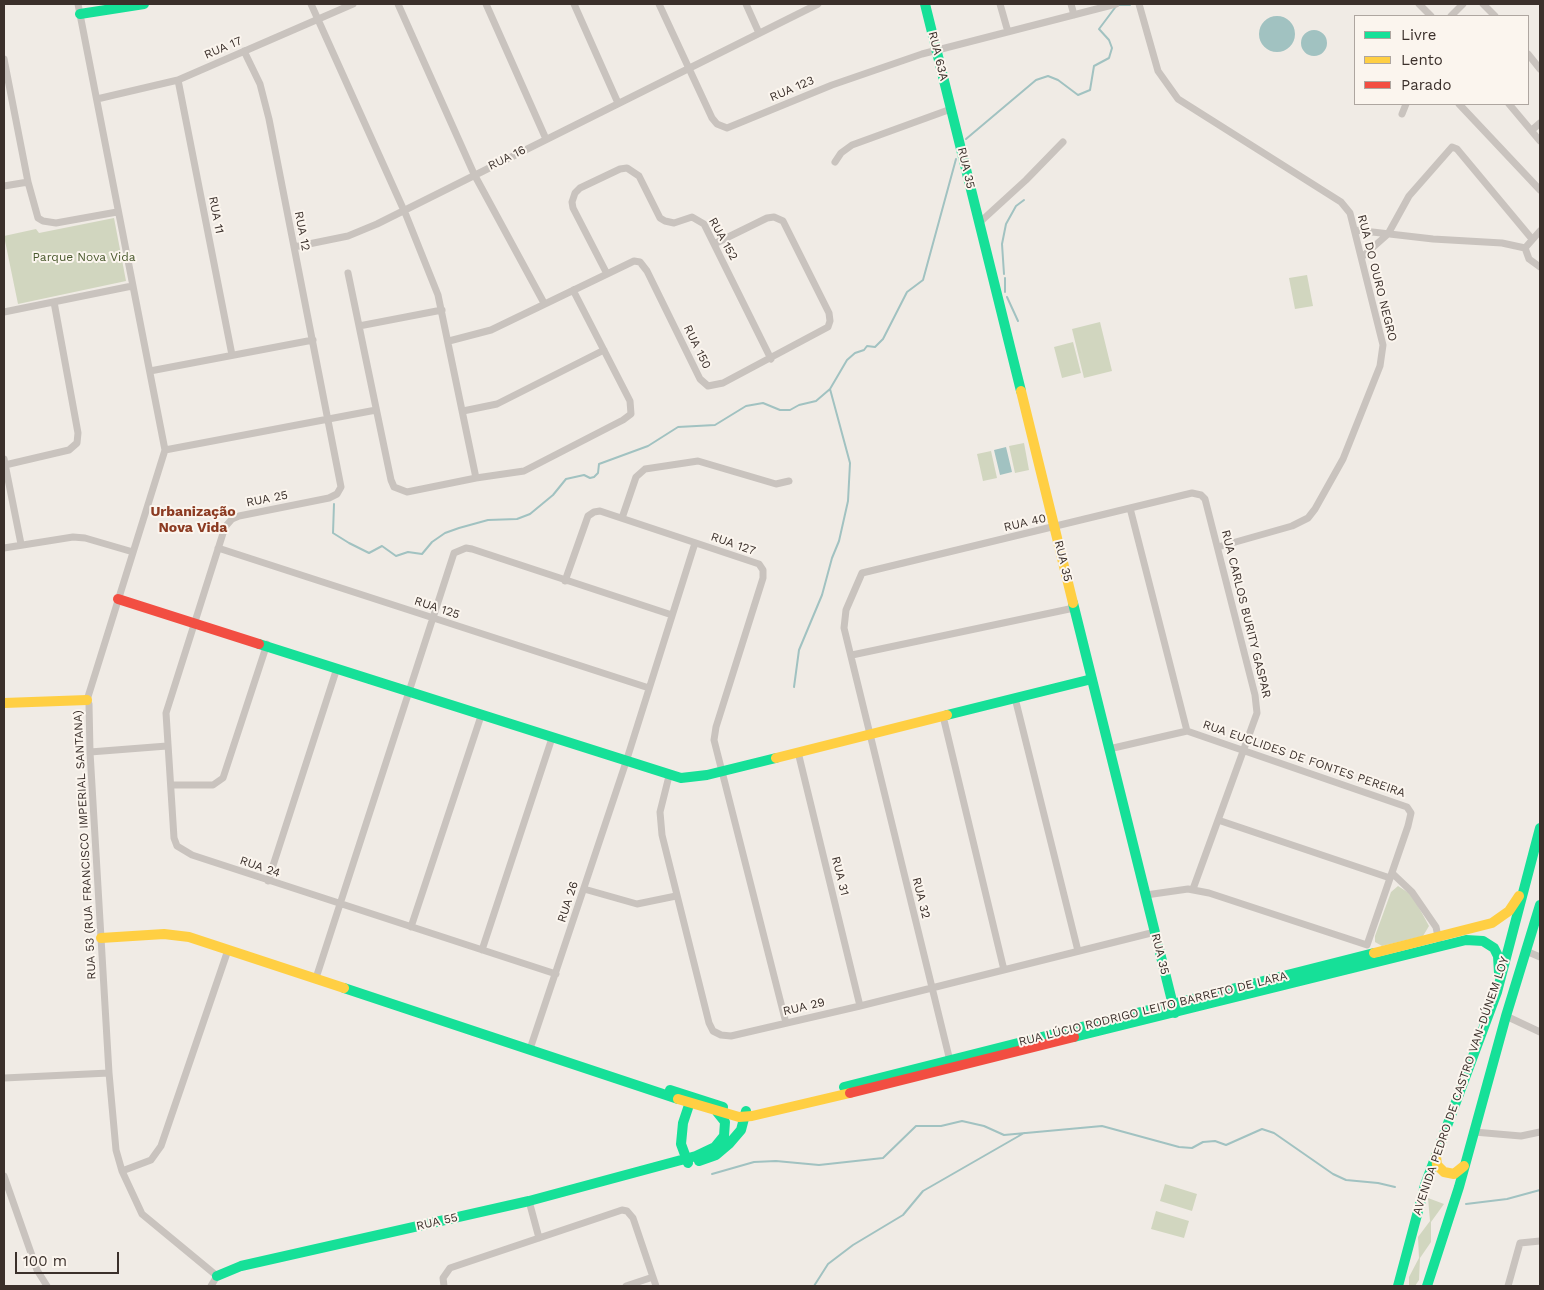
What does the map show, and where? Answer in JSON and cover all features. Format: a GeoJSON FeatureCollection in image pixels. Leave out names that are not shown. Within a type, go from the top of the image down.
{"type":"FeatureCollection","features":[{"type":"Feature","properties":{"kind":"main road"},"geometry":{"type":"LineString","coordinates":[[79,9],[144,4]]}},
{"type":"Feature","properties":{"kind":"main road","name":"RUA 63A"},"geometry":{"type":"LineString","coordinates":[[926,4],[951,109]]}},
{"type":"Feature","properties":{"kind":"main road","name":"RUA 35"},"geometry":{"type":"LineString","coordinates":[[951,109],[1174,1008]]}},
{"type":"Feature","properties":{"kind":"main road"},"geometry":{"type":"LineString","coordinates":[[118,599],[266,644],[669,776],[689,778],[1092,679]]}},
{"type":"Feature","properties":{"kind":"main road"},"geometry":{"type":"LineString","coordinates":[[4,703],[87,700]]}},
{"type":"Feature","properties":{"kind":"main road","name":"AVENIDA PEDRO DE CASTRO VAN-DÚNEM LOY"},"geometry":{"type":"LineString","coordinates":[[1398,1286],[1425,1185],[1497,992],[1540,828]]}},
{"type":"Feature","properties":{"kind":"main road","name":"RUA LÚCIO RODRIGO LEITO BARRETO DE LARA"},"geometry":{"type":"LineString","coordinates":[[1439,942],[1501,918],[1516,902],[1530,869]]}},
{"type":"Feature","properties":{"kind":"main road","name":"AVENIDA PEDRO DE CASTRO VAN-DÚNEM LOY"},"geometry":{"type":"LineString","coordinates":[[1427,1286],[1474,1132],[1506,1016],[1526,951],[1537,925],[1540,905]]}},
{"type":"Feature","properties":{"kind":"main road"},"geometry":{"type":"LineString","coordinates":[[101,938],[164,934],[189,937],[619,1078],[746,1113]]}},
{"type":"Feature","properties":{"kind":"main road","name":"RUA LÚCIO RODRIGO LEITO BARRETO DE LARA"},"geometry":{"type":"LineString","coordinates":[[746,1113],[951,1064],[1100,1024],[1174,1008],[1369,955],[1439,942],[1483,941],[1494,948],[1500,966],[1497,992]]}},
{"type":"Feature","properties":{"kind":"main road"},"geometry":{"type":"LineString","coordinates":[[686,1161],[705,1153],[722,1140],[726,1127],[724,1119],[717,1112],[691,1099]]}},
{"type":"Feature","properties":{"kind":"main road"},"geometry":{"type":"LineString","coordinates":[[686,1161],[681,1144],[683,1123],[691,1099]]}},
{"type":"Feature","properties":{"kind":"main road"},"geometry":{"type":"LineString","coordinates":[[717,1112],[746,1113]]}},
{"type":"Feature","properties":{"kind":"main road"},"geometry":{"type":"LineString","coordinates":[[686,1161],[707,1159],[723,1151],[741,1130],[746,1113]]}},
{"type":"Feature","properties":{"kind":"main road"},"geometry":{"type":"LineString","coordinates":[[1436,1156],[1437,1165],[1444,1172],[1454,1174],[1464,1166]]}},
{"type":"Feature","properties":{"kind":"main road","name":"RUA 55"},"geometry":{"type":"LineString","coordinates":[[217,1276],[241,1266],[529,1201],[686,1161]]}},
{"type":"Feature","properties":{"kind":"street"},"geometry":{"type":"LineString","coordinates":[[311,4],[404,209],[442,310],[476,478]]}},
{"type":"Feature","properties":{"kind":"street","name":"RUA 17"},"geometry":{"type":"LineString","coordinates":[[97,99],[178,80],[353,4]]}},
{"type":"Feature","properties":{"kind":"street"},"geometry":{"type":"LineString","coordinates":[[398,4],[474,174],[544,303]]}},
{"type":"Feature","properties":{"kind":"street"},"geometry":{"type":"LineString","coordinates":[[486,4],[546,139]]}},
{"type":"Feature","properties":{"kind":"street"},"geometry":{"type":"LineString","coordinates":[[574,4],[618,103]]}},
{"type":"Feature","properties":{"kind":"street","name":"RUA 123"},"geometry":{"type":"LineString","coordinates":[[659,4],[714,121],[720,126],[731,128],[832,85],[937,50],[1116,4]]}},
{"type":"Feature","properties":{"kind":"street"},"geometry":{"type":"LineString","coordinates":[[746,4],[759,32]]}},
{"type":"Feature","properties":{"kind":"street","name":"RUA 16"},"geometry":{"type":"LineString","coordinates":[[294,247],[348,236],[818,4]]}},
{"type":"Feature","properties":{"kind":"street"},"geometry":{"type":"LineString","coordinates":[[1000,4],[1008,32]]}},
{"type":"Feature","properties":{"kind":"street"},"geometry":{"type":"LineString","coordinates":[[1071,4],[1074,15]]}},
{"type":"Feature","properties":{"kind":"street","name":"RUA DO OURO NEGRO"},"geometry":{"type":"LineString","coordinates":[[1139,4],[1158,71],[1178,99],[1341,202],[1350,212],[1382,338],[1383,352],[1380,366],[1343,459],[1308,518],[1282,530],[1218,547]]}},
{"type":"Feature","properties":{"kind":"street"},"geometry":{"type":"LineString","coordinates":[[1419,4],[1430,15]]}},
{"type":"Feature","properties":{"kind":"street"},"geometry":{"type":"LineString","coordinates":[[1452,15],[1463,4]]}},
{"type":"Feature","properties":{"kind":"street"},"geometry":{"type":"LineString","coordinates":[[1483,4],[1494,15]]}},
{"type":"Feature","properties":{"kind":"street","name":"RUA 53 (RUA FRANCISCO IMPERIAL SANTANA)"},"geometry":{"type":"LineString","coordinates":[[79,9],[117,212],[165,450],[87,700],[89,704],[108,1073],[116,1150],[122,1171],[142,1214],[217,1276]]}},
{"type":"Feature","properties":{"kind":"street","name":"RUA 12"},"geometry":{"type":"LineString","coordinates":[[244,51],[263,95],[329,418]]}},
{"type":"Feature","properties":{"kind":"street"},"geometry":{"type":"LineString","coordinates":[[1529,55],[1540,69]]}},
{"type":"Feature","properties":{"kind":"street"},"geometry":{"type":"LineString","coordinates":[[4,59],[35,212],[43,221],[56,223],[117,212]]}},
{"type":"Feature","properties":{"kind":"street","name":"RUA 11"},"geometry":{"type":"LineString","coordinates":[[178,80],[232,355]]}},
{"type":"Feature","properties":{"kind":"street"},"geometry":{"type":"LineString","coordinates":[[1402,114],[1406,105]]}},
{"type":"Feature","properties":{"kind":"street"},"geometry":{"type":"LineString","coordinates":[[1460,105],[1540,190]]}},
{"type":"Feature","properties":{"kind":"street"},"geometry":{"type":"LineString","coordinates":[[1510,105],[1540,141]]}},
{"type":"Feature","properties":{"kind":"street"},"geometry":{"type":"LineString","coordinates":[[835,162],[841,152],[852,145],[951,109]]}},
{"type":"Feature","properties":{"kind":"street"},"geometry":{"type":"LineString","coordinates":[[1532,130],[1540,123]]}},
{"type":"Feature","properties":{"kind":"street"},"geometry":{"type":"LineString","coordinates":[[979,223],[1026,180],[1063,142]]}},
{"type":"Feature","properties":{"kind":"street"},"geometry":{"type":"LineString","coordinates":[[1362,257],[1388,234],[1409,196],[1452,147],[1457,148],[1532,239]]}},
{"type":"Feature","properties":{"kind":"street","name":"RUA 152"},"geometry":{"type":"LineString","coordinates":[[606,272],[573,208],[572,202],[575,193],[580,188],[623,168],[631,169],[639,176],[660,218],[674,223],[686,218],[699,220],[714,244],[771,359]]}},
{"type":"Feature","properties":{"kind":"street"},"geometry":{"type":"LineString","coordinates":[[4,186],[28,182]]}},
{"type":"Feature","properties":{"kind":"street","name":"RUA 150"},"geometry":{"type":"LineString","coordinates":[[449,341],[491,330],[606,272],[634,261],[644,266],[704,384],[718,385],[825,330],[830,323],[829,313],[785,224],[780,219],[767,218],[714,244]]}},
{"type":"Feature","properties":{"kind":"street"},"geometry":{"type":"LineString","coordinates":[[1355,230],[1502,242],[1525,248]]}},
{"type":"Feature","properties":{"kind":"street"},"geometry":{"type":"LineString","coordinates":[[1525,248],[1540,231]]}},
{"type":"Feature","properties":{"kind":"street"},"geometry":{"type":"LineString","coordinates":[[1525,248],[1529,259],[1540,267]]}},
{"type":"Feature","properties":{"kind":"street"},"geometry":{"type":"LineString","coordinates":[[348,273],[390,480],[394,487],[407,492],[476,478],[524,471],[628,417],[632,410],[630,401],[573,290]]}},
{"type":"Feature","properties":{"kind":"street"},"geometry":{"type":"LineString","coordinates":[[4,312],[132,286]]}},
{"type":"Feature","properties":{"kind":"street"},"geometry":{"type":"LineString","coordinates":[[21,544],[4,462],[69,450],[77,443],[78,433],[54,302]]}},
{"type":"Feature","properties":{"kind":"street"},"geometry":{"type":"LineString","coordinates":[[360,326],[442,310]]}},
{"type":"Feature","properties":{"kind":"street"},"geometry":{"type":"LineString","coordinates":[[150,372],[313,340]]}},
{"type":"Feature","properties":{"kind":"street"},"geometry":{"type":"LineString","coordinates":[[463,411],[496,404],[604,350]]}},
{"type":"Feature","properties":{"kind":"street"},"geometry":{"type":"LineString","coordinates":[[165,450],[376,410]]}},
{"type":"Feature","properties":{"kind":"street","name":"RUA 25"},"geometry":{"type":"LineString","coordinates":[[194,622],[225,527],[232,519],[329,498],[337,494],[341,482],[329,418]]}},
{"type":"Feature","properties":{"kind":"street"},"geometry":{"type":"LineString","coordinates":[[622,518],[636,477],[645,469],[698,461],[776,484],[789,481]]}},
{"type":"Feature","properties":{"kind":"street","name":"RUA 40"},"geometry":{"type":"LineString","coordinates":[[862,572],[1192,493]]}},
{"type":"Feature","properties":{"kind":"street","name":"RUA CARLOS BURITY GASPAR"},"geometry":{"type":"LineString","coordinates":[[1192,493],[1201,495],[1208,504],[1257,704],[1256,718],[1193,889]]}},
{"type":"Feature","properties":{"kind":"street"},"geometry":{"type":"LineString","coordinates":[[1130,508],[1187,731]]}},
{"type":"Feature","properties":{"kind":"street","name":"RUA 127"},"geometry":{"type":"LineString","coordinates":[[565,581],[588,516],[600,511],[759,564],[764,573],[715,732],[715,744],[786,1023]]}},
{"type":"Feature","properties":{"kind":"street"},"geometry":{"type":"LineString","coordinates":[[4,548],[79,537],[134,552]]}},
{"type":"Feature","properties":{"kind":"street","name":"RUA 26"},"geometry":{"type":"LineString","coordinates":[[530,1049],[626,762],[695,543]]}},
{"type":"Feature","properties":{"kind":"street","name":"RUA 125"},"geometry":{"type":"LineString","coordinates":[[218,548],[649,688]]}},
{"type":"Feature","properties":{"kind":"street"},"geometry":{"type":"LineString","coordinates":[[316,978],[451,557],[459,550],[472,549],[565,581],[672,614]]}},
{"type":"Feature","properties":{"kind":"street","name":"RUA 32"},"geometry":{"type":"LineString","coordinates":[[862,572],[844,618],[844,628],[951,1064]]}},
{"type":"Feature","properties":{"kind":"street"},"geometry":{"type":"LineString","coordinates":[[852,656],[1074,608]]}},
{"type":"Feature","properties":{"kind":"street","name":"RUA 24"},"geometry":{"type":"LineString","coordinates":[[194,622],[168,705],[167,746],[173,831],[177,846],[192,855],[268,882],[556,974]]}},
{"type":"Feature","properties":{"kind":"street"},"geometry":{"type":"LineString","coordinates":[[171,784],[213,785],[223,778],[266,644]]}},
{"type":"Feature","properties":{"kind":"street"},"geometry":{"type":"LineString","coordinates":[[268,882],[337,668]]}},
{"type":"Feature","properties":{"kind":"street"},"geometry":{"type":"LineString","coordinates":[[1016,698],[1078,951]]}},
{"type":"Feature","properties":{"kind":"street"},"geometry":{"type":"LineString","coordinates":[[411,927],[481,716]]}},
{"type":"Feature","properties":{"kind":"street"},"geometry":{"type":"LineString","coordinates":[[943,716],[1004,970]]}},
{"type":"Feature","properties":{"kind":"street","name":"RUA EUCLIDES DE FONTES PEREIRA"},"geometry":{"type":"LineString","coordinates":[[1110,749],[1187,731],[1243,752],[1407,807],[1411,813],[1410,819],[1391,876],[1369,955]]}},
{"type":"Feature","properties":{"kind":"street"},"geometry":{"type":"LineString","coordinates":[[482,950],[552,738]]}},
{"type":"Feature","properties":{"kind":"street"},"geometry":{"type":"LineString","coordinates":[[90,752],[167,746]]}},
{"type":"Feature","properties":{"kind":"street","name":"RUA 31"},"geometry":{"type":"LineString","coordinates":[[798,752],[860,1006]]}},
{"type":"Feature","properties":{"kind":"street","name":"RUA 29"},"geometry":{"type":"LineString","coordinates":[[669,776],[660,821],[676,896],[708,1023],[713,1031],[722,1036],[731,1036],[860,1006],[1155,932]]}},
{"type":"Feature","properties":{"kind":"street"},"geometry":{"type":"LineString","coordinates":[[1218,820],[1391,876],[1412,892],[1436,927],[1439,942]]}},
{"type":"Feature","properties":{"kind":"street"},"geometry":{"type":"LineString","coordinates":[[584,889],[637,904],[676,896]]}},
{"type":"Feature","properties":{"kind":"street"},"geometry":{"type":"LineString","coordinates":[[1146,895],[1170,890],[1193,889],[1209,893],[1369,955]]}},
{"type":"Feature","properties":{"kind":"street"},"geometry":{"type":"LineString","coordinates":[[122,1171],[151,1160],[161,1146],[228,950]]}},
{"type":"Feature","properties":{"kind":"street"},"geometry":{"type":"LineString","coordinates":[[1526,951],[1540,957]]}},
{"type":"Feature","properties":{"kind":"street"},"geometry":{"type":"LineString","coordinates":[[1506,1016],[1540,1032]]}},
{"type":"Feature","properties":{"kind":"street"},"geometry":{"type":"LineString","coordinates":[[4,1078],[108,1073]]}},
{"type":"Feature","properties":{"kind":"street"},"geometry":{"type":"LineString","coordinates":[[1474,1132],[1521,1136],[1540,1132]]}},
{"type":"Feature","properties":{"kind":"street"},"geometry":{"type":"LineString","coordinates":[[4,1176],[37,1270],[47,1286]]}},
{"type":"Feature","properties":{"kind":"street"},"geometry":{"type":"LineString","coordinates":[[529,1201],[539,1238]]}},
{"type":"Feature","properties":{"kind":"street"},"geometry":{"type":"LineString","coordinates":[[444,1286],[443,1278],[450,1268],[619,1210],[627,1211],[633,1218],[656,1286]]}},
{"type":"Feature","properties":{"kind":"street"},"geometry":{"type":"LineString","coordinates":[[1508,1286],[1520,1243],[1540,1241]]}},
{"type":"Feature","properties":{"kind":"street"},"geometry":{"type":"LineString","coordinates":[[211,1286],[217,1276]]}},
{"type":"Feature","properties":{"kind":"street"},"geometry":{"type":"LineString","coordinates":[[626,1286],[653,1277]]}},
{"type":"Feature","properties":{"kind":"green space","name":"Parque Nova Vida"},"geometry":{"type":"Polygon","coordinates":[[[114,218],[126,281],[18,304],[4,236],[36,229],[39,233],[114,218]]]}},
{"type":"Feature","properties":{"kind":"green space"},"geometry":{"type":"Polygon","coordinates":[[[1307,275],[1313,306],[1295,309],[1289,278],[1307,275]]]}},
{"type":"Feature","properties":{"kind":"green space"},"geometry":{"type":"Polygon","coordinates":[[[1100,322],[1112,371],[1084,378],[1072,329],[1100,322]]]}},
{"type":"Feature","properties":{"kind":"green space"},"geometry":{"type":"Polygon","coordinates":[[[1073,342],[1081,373],[1062,378],[1054,347],[1073,342]]]}},
{"type":"Feature","properties":{"kind":"green space"},"geometry":{"type":"Polygon","coordinates":[[[1024,443],[1029,470],[1015,473],[1009,446],[1024,443]]]}},
{"type":"Feature","properties":{"kind":"green space"},"geometry":{"type":"Polygon","coordinates":[[[991,451],[997,478],[983,481],[977,454],[991,451]]]}},
{"type":"Feature","properties":{"kind":"green space"},"geometry":{"type":"Polygon","coordinates":[[[1398,886],[1412,895],[1429,926],[1423,936],[1382,946],[1375,942],[1375,936],[1391,892],[1398,886]]]}},
{"type":"Feature","properties":{"kind":"green space"},"geometry":{"type":"Polygon","coordinates":[[[1165,1184],[1197,1194],[1192,1211],[1160,1201],[1165,1184]]]}},
{"type":"Feature","properties":{"kind":"green space"},"geometry":{"type":"Polygon","coordinates":[[[1428,1198],[1444,1204],[1431,1222],[1431,1242],[1420,1258],[1419,1280],[1415,1286],[1409,1286],[1409,1277],[1419,1258],[1418,1237],[1430,1221],[1428,1198]]]}},
{"type":"Feature","properties":{"kind":"green space"},"geometry":{"type":"Polygon","coordinates":[[[1156,1211],[1189,1221],[1184,1238],[1151,1229],[1156,1211]]]}},
{"type":"Feature","properties":{"kind":"water"},"geometry":{"type":"Polygon","coordinates":[[[1277,16],[1284,17],[1290,21],[1294,27],[1294,41],[1290,47],[1284,51],[1277,52],[1270,51],[1264,47],[1260,41],[1259,34],[1260,27],[1264,21],[1270,17],[1277,16]]]}},
{"type":"Feature","properties":{"kind":"water"},"geometry":{"type":"Polygon","coordinates":[[[1314,30],[1323,34],[1327,43],[1323,52],[1314,56],[1305,52],[1301,43],[1305,34],[1314,30]]]}},
{"type":"Feature","properties":{"kind":"water"},"geometry":{"type":"Polygon","coordinates":[[[1006,447],[1012,472],[1000,475],[994,450],[1006,447]]]}},
{"type":"Feature","properties":{"kind":"waterway"},"geometry":{"type":"LineString","coordinates":[[966,139],[1036,80],[1048,76],[1058,80],[1078,95],[1090,90],[1094,66],[1109,58],[1112,48],[1109,40],[1099,29],[1117,5],[1130,5]]}},
{"type":"Feature","properties":{"kind":"waterway"},"geometry":{"type":"LineString","coordinates":[[334,504],[333,533],[349,543],[369,553],[382,546],[396,556],[408,552],[422,554],[432,542],[445,533],[488,520],[517,519],[530,514],[553,495],[566,479],[584,475],[590,478],[594,477],[598,473],[599,464],[648,446],[678,427],[715,425],[746,406],[763,403],[780,410],[790,410],[799,405],[816,401],[830,389],[847,360],[855,353],[864,350],[867,346],[875,347],[883,339],[907,292],[923,280],[956,159]]}},
{"type":"Feature","properties":{"kind":"waterway"},"geometry":{"type":"LineString","coordinates":[[1004,274],[1002,244],[1006,224],[1016,206],[1024,200]]}},
{"type":"Feature","properties":{"kind":"waterway"},"geometry":{"type":"LineString","coordinates":[[1005,278],[1005,292]]}},
{"type":"Feature","properties":{"kind":"waterway"},"geometry":{"type":"LineString","coordinates":[[1007,297],[1018,321]]}},
{"type":"Feature","properties":{"kind":"waterway"},"geometry":{"type":"LineString","coordinates":[[794,687],[799,650],[822,595],[832,558],[839,541],[848,501],[850,463],[830,389]]}},
{"type":"Feature","properties":{"kind":"waterway"},"geometry":{"type":"LineString","coordinates":[[712,1174],[754,1162],[776,1161],[819,1165],[883,1158],[916,1126],[941,1126],[962,1121],[984,1126],[1004,1135],[1102,1126],[1179,1147],[1192,1148],[1203,1142],[1215,1141],[1226,1145],[1262,1129],[1274,1133],[1333,1174],[1346,1180],[1378,1183],[1395,1187]]}},
{"type":"Feature","properties":{"kind":"waterway"},"geometry":{"type":"LineString","coordinates":[[814,1286],[828,1264],[853,1245],[903,1215],[923,1191],[1024,1133]]}},
{"type":"Feature","properties":{"kind":"waterway"},"geometry":{"type":"LineString","coordinates":[[1466,1204],[1507,1199],[1540,1190]]}},
{"type":"Feature","properties":{"kind":"traffic: fast"},"geometry":{"type":"LineString","coordinates":[[80,14],[144,4]]}},
{"type":"Feature","properties":{"kind":"traffic: fast"},"geometry":{"type":"LineString","coordinates":[[925,4],[1021,391]]}},
{"type":"Feature","properties":{"kind":"traffic: fast"},"geometry":{"type":"LineString","coordinates":[[1073,603],[1175,1013]]}},
{"type":"Feature","properties":{"kind":"traffic: fast"},"geometry":{"type":"LineString","coordinates":[[259,644],[681,778],[707,775],[776,758]]}},
{"type":"Feature","properties":{"kind":"traffic: fast"},"geometry":{"type":"LineString","coordinates":[[947,715],[1092,679]]}},
{"type":"Feature","properties":{"kind":"traffic: fast"},"geometry":{"type":"LineString","coordinates":[[1398,1286],[1425,1185],[1497,992],[1540,828]]}},
{"type":"Feature","properties":{"kind":"traffic: fast"},"geometry":{"type":"LineString","coordinates":[[1427,1286],[1459,1187],[1506,1016],[1540,905]]}},
{"type":"Feature","properties":{"kind":"traffic: fast"},"geometry":{"type":"LineString","coordinates":[[1074,1037],[1466,940],[1483,941],[1494,948],[1498,956],[1499,973]]}},
{"type":"Feature","properties":{"kind":"traffic: fast"},"geometry":{"type":"LineString","coordinates":[[844,1087],[1374,953]]}},
{"type":"Feature","properties":{"kind":"traffic: fast"},"geometry":{"type":"LineString","coordinates":[[344,988],[678,1099]]}},
{"type":"Feature","properties":{"kind":"traffic: fast"},"geometry":{"type":"LineString","coordinates":[[670,1090],[723,1107]]}},
{"type":"Feature","properties":{"kind":"traffic: fast"},"geometry":{"type":"LineString","coordinates":[[688,1163],[681,1144],[683,1123],[691,1099]]}},
{"type":"Feature","properties":{"kind":"traffic: fast"},"geometry":{"type":"LineString","coordinates":[[699,1161],[716,1155],[729,1144],[741,1130],[746,1111]]}},
{"type":"Feature","properties":{"kind":"traffic: fast"},"geometry":{"type":"LineString","coordinates":[[217,1276],[241,1266],[529,1201],[696,1156],[715,1147],[724,1136],[725,1122],[717,1112]]}},
{"type":"Feature","properties":{"kind":"traffic: slow"},"geometry":{"type":"LineString","coordinates":[[1021,391],[1073,603]]}},
{"type":"Feature","properties":{"kind":"traffic: slow"},"geometry":{"type":"LineString","coordinates":[[4,703],[87,700]]}},
{"type":"Feature","properties":{"kind":"traffic: slow"},"geometry":{"type":"LineString","coordinates":[[776,758],[947,715]]}},
{"type":"Feature","properties":{"kind":"traffic: slow"},"geometry":{"type":"LineString","coordinates":[[1374,953],[1492,923],[1509,911],[1519,896]]}},
{"type":"Feature","properties":{"kind":"traffic: slow"},"geometry":{"type":"LineString","coordinates":[[101,938],[164,934],[189,937],[344,988]]}},
{"type":"Feature","properties":{"kind":"traffic: slow"},"geometry":{"type":"LineString","coordinates":[[678,1099],[739,1117],[752,1116],[850,1093]]}},
{"type":"Feature","properties":{"kind":"traffic: slow"},"geometry":{"type":"LineString","coordinates":[[1436,1156],[1437,1165],[1444,1172],[1454,1174],[1464,1166]]}},
{"type":"Feature","properties":{"kind":"traffic: jam"},"geometry":{"type":"LineString","coordinates":[[118,599],[259,644]]}},
{"type":"Feature","properties":{"kind":"traffic: jam"},"geometry":{"type":"LineString","coordinates":[[850,1093],[1074,1037]]}},
{"type":"Feature","properties":{"kind":"district","name":"Urbanização Nova Vida"},"geometry":{"type":"Point","coordinates":[193,520]}}]}
